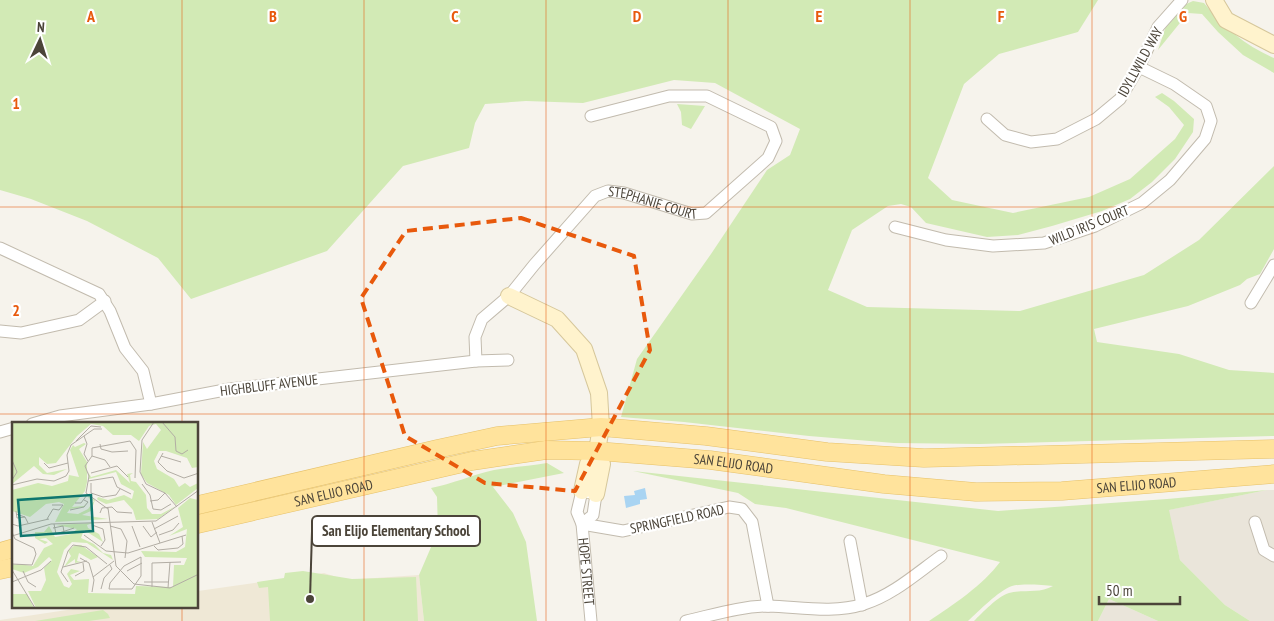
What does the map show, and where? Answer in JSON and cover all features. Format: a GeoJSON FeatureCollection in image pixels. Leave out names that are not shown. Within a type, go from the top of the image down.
{"type":"FeatureCollection","features":[{"type":"Feature","properties":{"kind":"main road","name":"SAN ELIJO ROAD"},"geometry":{"type":"LineString","coordinates":[[199,506],[497,436],[601,427],[706,436],[827,452],[924,458],[1274,449]]}},
{"type":"Feature","properties":{"kind":"main road","name":"SAN ELIJO ROAD"},"geometry":{"type":"LineString","coordinates":[[199,524],[472,461],[546,450],[597,451],[710,460],[884,484],[976,492],[1062,491],[1274,474]]}},
{"type":"Feature","properties":{"kind":"street","name":"IDYLLWILD WAY"},"geometry":{"type":"LineString","coordinates":[[987,119],[1005,135],[1031,142],[1057,139],[1096,119],[1120,99],[1139,68],[1158,27],[1182,0]]}},
{"type":"Feature","properties":{"kind":"street"},"geometry":{"type":"LineString","coordinates":[[1214,0],[1226,20],[1274,45]]}},
{"type":"Feature","properties":{"kind":"street","name":"WILD IRIS COURT"},"geometry":{"type":"LineString","coordinates":[[894,227],[946,240],[993,246],[1044,243],[1094,226],[1142,203],[1170,180],[1205,139],[1211,121],[1206,106],[1174,84],[1139,68]]}},
{"type":"Feature","properties":{"kind":"street","name":"STEPHANIE COURT"},"geometry":{"type":"LineString","coordinates":[[476,361],[475,337],[482,319],[510,296],[534,265],[595,196],[608,191],[624,193],[692,214],[706,213],[768,158],[776,141],[771,127],[707,96],[669,96],[591,116]]}},
{"type":"Feature","properties":{"kind":"street"},"geometry":{"type":"LineString","coordinates":[[0,248],[99,294],[110,311],[125,348],[143,371],[151,404]]}},
{"type":"Feature","properties":{"kind":"street"},"geometry":{"type":"LineString","coordinates":[[1251,303],[1274,265]]}},
{"type":"Feature","properties":{"kind":"street"},"geometry":{"type":"LineString","coordinates":[[510,296],[557,319],[584,349],[599,393],[601,427],[597,451]]}},
{"type":"Feature","properties":{"kind":"street"},"geometry":{"type":"LineString","coordinates":[[0,331],[21,333],[79,320],[105,301]]}},
{"type":"Feature","properties":{"kind":"street","name":"HIGHBLUFF AVENUE"},"geometry":{"type":"LineString","coordinates":[[39,422],[60,416],[151,404],[230,389],[476,361],[508,360]]}},
{"type":"Feature","properties":{"kind":"street","name":"HOPE STREET"},"geometry":{"type":"LineString","coordinates":[[591,621],[582,524],[577,512],[589,493],[588,464],[597,451]]}},
{"type":"Feature","properties":{"kind":"street","name":"SPRINGFIELD ROAD"},"geometry":{"type":"LineString","coordinates":[[582,524],[623,531],[729,507],[742,509],[752,522],[768,606]]}},
{"type":"Feature","properties":{"kind":"street"},"geometry":{"type":"LineString","coordinates":[[1256,522],[1264,550],[1274,556]]}},
{"type":"Feature","properties":{"kind":"street"},"geometry":{"type":"LineString","coordinates":[[850,542],[862,605]]}},
{"type":"Feature","properties":{"kind":"street"},"geometry":{"type":"LineString","coordinates":[[686,621],[746,607],[768,606],[823,610],[862,605],[885,596],[941,556]]}},
{"type":"Feature","properties":{"kind":"highlighted area"},"geometry":{"type":"Polygon","coordinates":[[[521,218],[634,256],[650,350],[575,491],[485,483],[405,436],[361,298],[406,231],[521,218]]]}},
{"type":"Feature","properties":{"kind":"shaded area"},"geometry":{"type":"Polygon","coordinates":[[[1274,490],[1274,621],[1250,621],[1225,605],[1180,560],[1168,510],[1274,490]]]}},
{"type":"Feature","properties":{"kind":"shaded area"},"geometry":{"type":"Polygon","coordinates":[[[324,573],[346,580],[419,575],[424,621],[0,621],[80,608],[199,608],[199,591],[324,573]]]}},
{"type":"Feature","properties":{"kind":"shaded area"},"geometry":{"type":"Polygon","coordinates":[[[1109,599],[1158,621],[1098,621],[1109,599]]]}},
{"type":"Feature","properties":{"kind":"green space"},"geometry":{"type":"Polygon","coordinates":[[[0,0],[1098,0],[1078,32],[999,54],[964,84],[928,178],[952,200],[1013,213],[1089,197],[1130,179],[1175,139],[1184,125],[1169,107],[1155,97],[1162,93],[1194,119],[1193,132],[1175,159],[1152,182],[1130,199],[1102,211],[1018,235],[987,237],[926,223],[911,207],[901,204],[888,206],[852,230],[828,290],[867,307],[1020,311],[1144,275],[1199,240],[1274,166],[1274,249],[1260,274],[1247,279],[1240,285],[1188,306],[1094,329],[1097,342],[1179,354],[1229,370],[1274,373],[1274,436],[980,444],[894,443],[621,417],[637,359],[767,170],[790,155],[800,129],[715,83],[674,80],[583,103],[526,101],[485,104],[475,123],[469,148],[403,166],[327,251],[191,299],[158,258],[87,221],[31,199],[0,190],[0,0]]]}},
{"type":"Feature","properties":{"kind":"green space"},"geometry":{"type":"Polygon","coordinates":[[[1193,1],[1204,3],[1236,35],[1254,48],[1274,58],[1274,73],[1243,55],[1202,14],[1188,13],[1158,50],[1166,26],[1184,5],[1193,1]]]}},
{"type":"Feature","properties":{"kind":"green space"},"geometry":{"type":"Polygon","coordinates":[[[677,104],[705,106],[691,129],[682,125],[681,112],[677,104]]]}},
{"type":"Feature","properties":{"kind":"green space"},"geometry":{"type":"Polygon","coordinates":[[[547,463],[564,473],[493,487],[513,513],[526,542],[537,621],[424,621],[419,575],[438,531],[437,497],[431,488],[494,470],[547,463]]]}},
{"type":"Feature","properties":{"kind":"green space"},"geometry":{"type":"Polygon","coordinates":[[[633,471],[998,511],[1267,490],[1169,510],[1180,560],[1225,605],[1250,621],[1158,621],[1109,599],[1098,621],[974,621],[990,605],[1009,593],[1037,591],[1053,586],[1027,584],[1012,586],[1001,592],[968,621],[929,621],[977,586],[1000,562],[786,508],[755,504],[738,493],[633,471]]]}},
{"type":"Feature","properties":{"kind":"green space"},"geometry":{"type":"Polygon","coordinates":[[[303,571],[352,579],[416,577],[418,621],[270,621],[268,587],[259,588],[257,582],[284,578],[285,573],[303,571]]]}},
{"type":"Feature","properties":{"kind":"green space"},"geometry":{"type":"Polygon","coordinates":[[[103,610],[110,618],[89,621],[35,621],[103,610]]]}},
{"type":"Feature","properties":{"kind":"water"},"geometry":{"type":"Polygon","coordinates":[[[645,488],[647,499],[640,500],[640,504],[626,508],[624,496],[635,495],[634,491],[645,488]]]}},
{"type":"Feature","properties":{"kind":"place","name":"San Elijo Elementary School"},"geometry":{"type":"Point","coordinates":[310,599]}}]}
